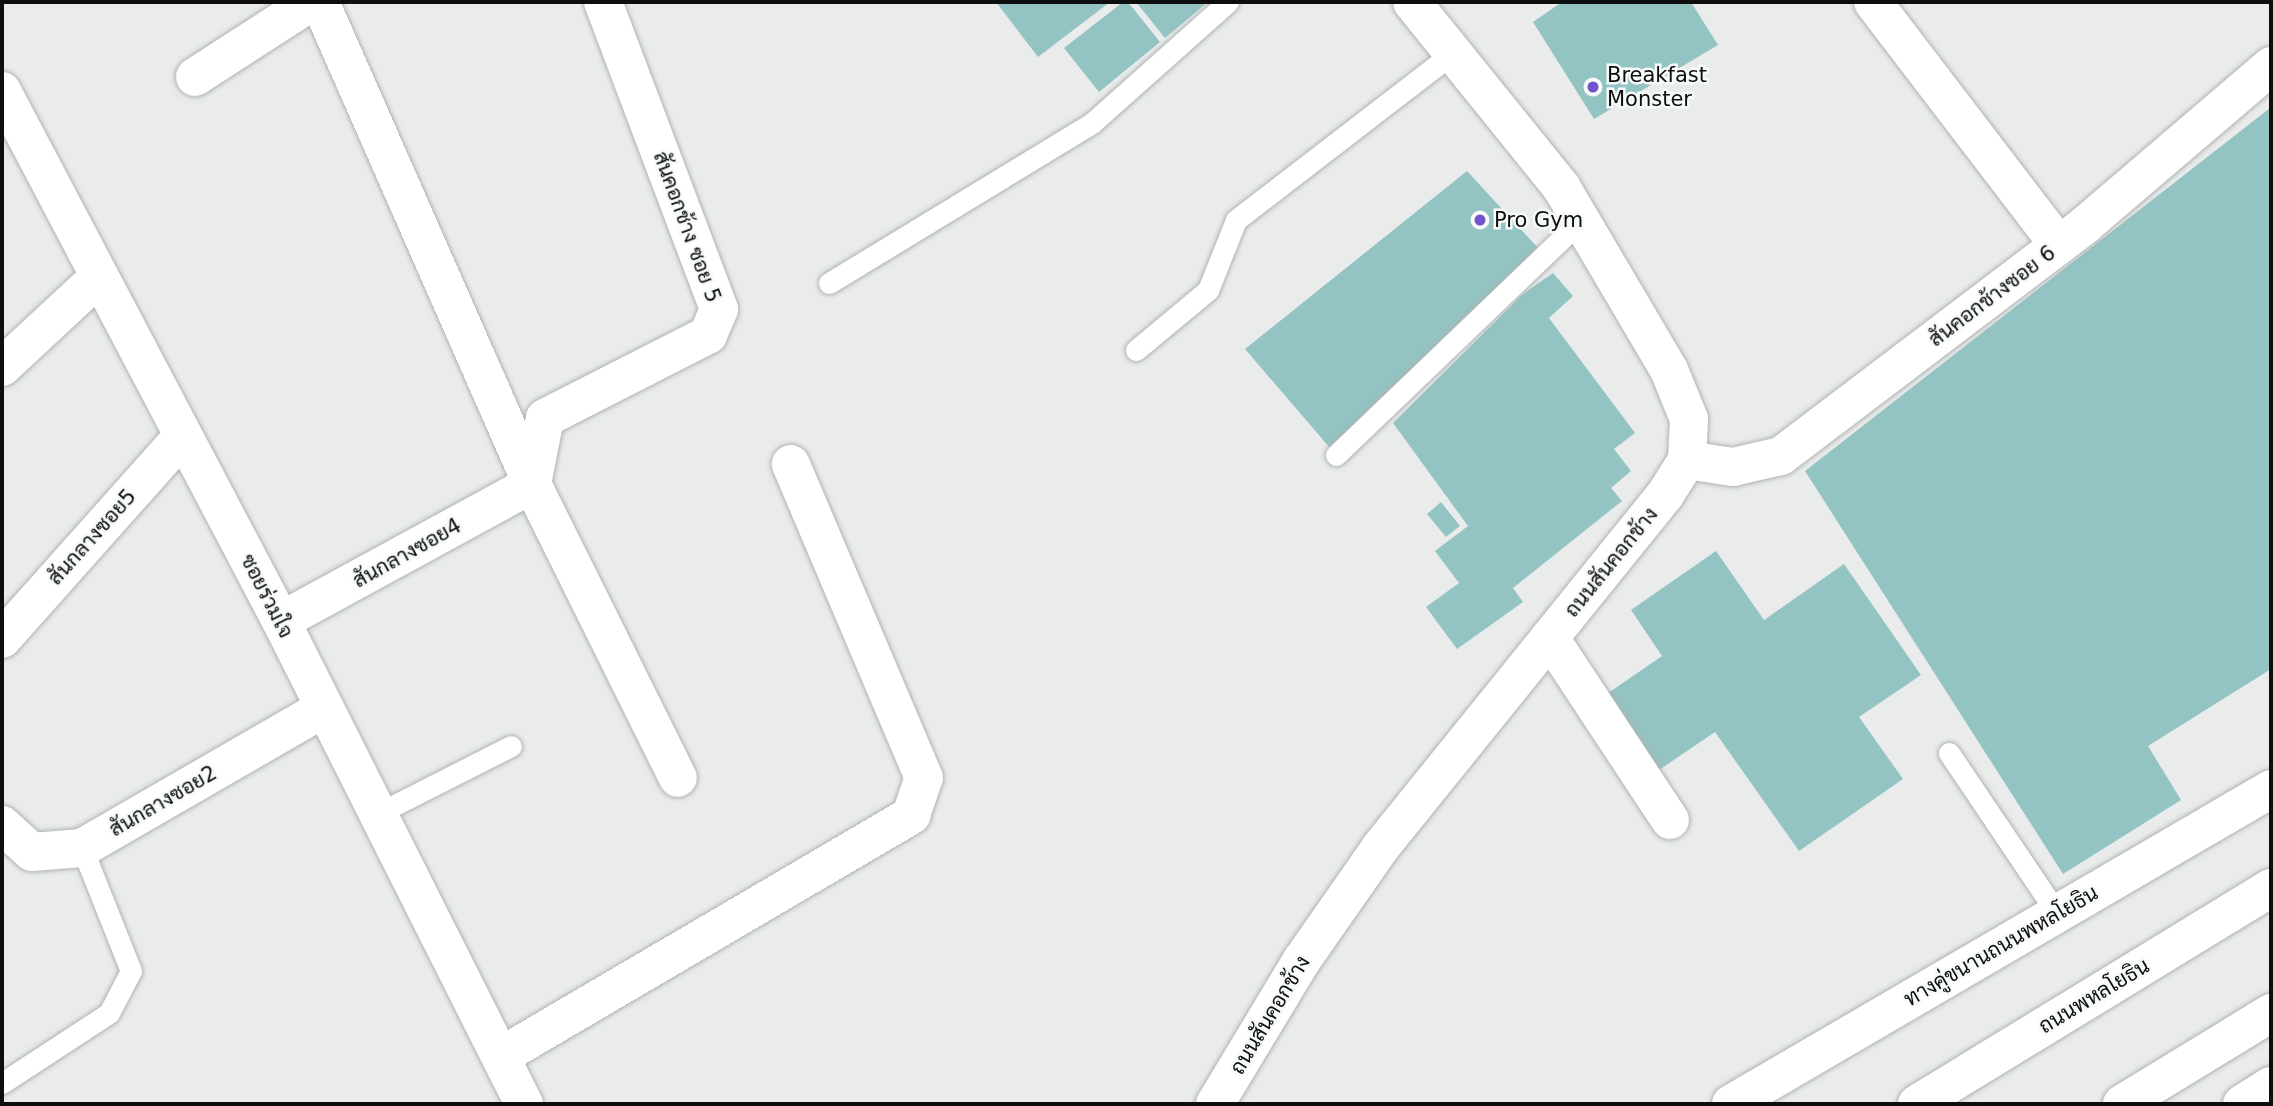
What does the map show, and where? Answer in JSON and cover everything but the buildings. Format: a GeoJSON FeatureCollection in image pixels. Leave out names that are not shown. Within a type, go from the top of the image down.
{"type":"FeatureCollection","features":[{"type":"Feature","properties":{"kind":"street"},"geometry":{"type":"LineString","coordinates":[[195,77],[311,2]]}},
{"type":"Feature","properties":{"kind":"street"},"geometry":{"type":"LineString","coordinates":[[320,2],[532,484],[678,778]]}},
{"type":"Feature","properties":{"kind":"street","name":"สันคอกช้าง ซอย 5"},"geometry":{"type":"LineString","coordinates":[[532,484],[545,418],[708,335],[719,309],[603,2]]}},
{"type":"Feature","properties":{"kind":"street","name":"ถนนสันคอกช้าง"},"geometry":{"type":"LineString","coordinates":[[1215,1104],[1302,960],[1380,848],[1665,495],[1687,460],[1689,419],[1669,370],[1562,188],[1412,2]]}},
{"type":"Feature","properties":{"kind":"street"},"geometry":{"type":"LineString","coordinates":[[1873,2],[2059,245]]}},
{"type":"Feature","properties":{"kind":"street","name":"สันคอกช้างซอย 6"},"geometry":{"type":"LineString","coordinates":[[1687,460],[1733,467],[1781,456],[2059,245],[2271,66]]}},
{"type":"Feature","properties":{"kind":"street","name":"ซอยร่วมใจ"},"geometry":{"type":"LineString","coordinates":[[2,91],[281,621],[524,1104]]}},
{"type":"Feature","properties":{"kind":"street"},"geometry":{"type":"LineString","coordinates":[[2,367],[99,277]]}},
{"type":"Feature","properties":{"kind":"street","name":"สันกลางซอย5"},"geometry":{"type":"LineString","coordinates":[[2,639],[183,436]]}},
{"type":"Feature","properties":{"kind":"street"},"geometry":{"type":"LineString","coordinates":[[501,1056],[911,815],[925,778],[791,464]]}},
{"type":"Feature","properties":{"kind":"street","name":"สันกลางซอย4"},"geometry":{"type":"LineString","coordinates":[[281,621],[532,484]]}},
{"type":"Feature","properties":{"kind":"street"},"geometry":{"type":"LineString","coordinates":[[1550,638],[1670,820]]}},
{"type":"Feature","properties":{"kind":"street","name":"สันกลางซอย2"},"geometry":{"type":"LineString","coordinates":[[2,825],[32,852],[82,849],[323,709]]}},
{"type":"Feature","properties":{"kind":"street","name":"ทางคู่ขนานถนนพหลโยธิน"},"geometry":{"type":"LineString","coordinates":[[1731,1104],[2271,789]]}},
{"type":"Feature","properties":{"kind":"street","name":"ถนนพหลโยธิน"},"geometry":{"type":"LineString","coordinates":[[1917,1104],[2271,888]]}},
{"type":"Feature","properties":{"kind":"street"},"geometry":{"type":"LineString","coordinates":[[2122,1104],[2271,1013]]}},
{"type":"Feature","properties":{"kind":"street"},"geometry":{"type":"LineString","coordinates":[[2242,1104],[2271,1086]]}},
{"type":"Feature","properties":{"kind":"lane"},"geometry":{"type":"LineString","coordinates":[[829,284],[1092,123],[1228,2]]}},
{"type":"Feature","properties":{"kind":"lane"},"geometry":{"type":"LineString","coordinates":[[1136,349],[1208,290],[1236,220],[1453,52]]}},
{"type":"Feature","properties":{"kind":"lane"},"geometry":{"type":"LineString","coordinates":[[1336,455],[1581,220]]}},
{"type":"Feature","properties":{"kind":"lane"},"geometry":{"type":"LineString","coordinates":[[377,814],[511,746]]}},
{"type":"Feature","properties":{"kind":"lane"},"geometry":{"type":"LineString","coordinates":[[1949,753],[2057,913]]}},
{"type":"Feature","properties":{"kind":"lane"},"geometry":{"type":"LineString","coordinates":[[2,1083],[109,1013],[131,971],[82,849]]}},
{"type":"Feature","properties":{"kind":"place","name":"Breakfast Monster"},"geometry":{"type":"Point","coordinates":[1593,87]}},
{"type":"Feature","properties":{"kind":"place","name":"Pro Gym"},"geometry":{"type":"Point","coordinates":[1480,220]}}]}
